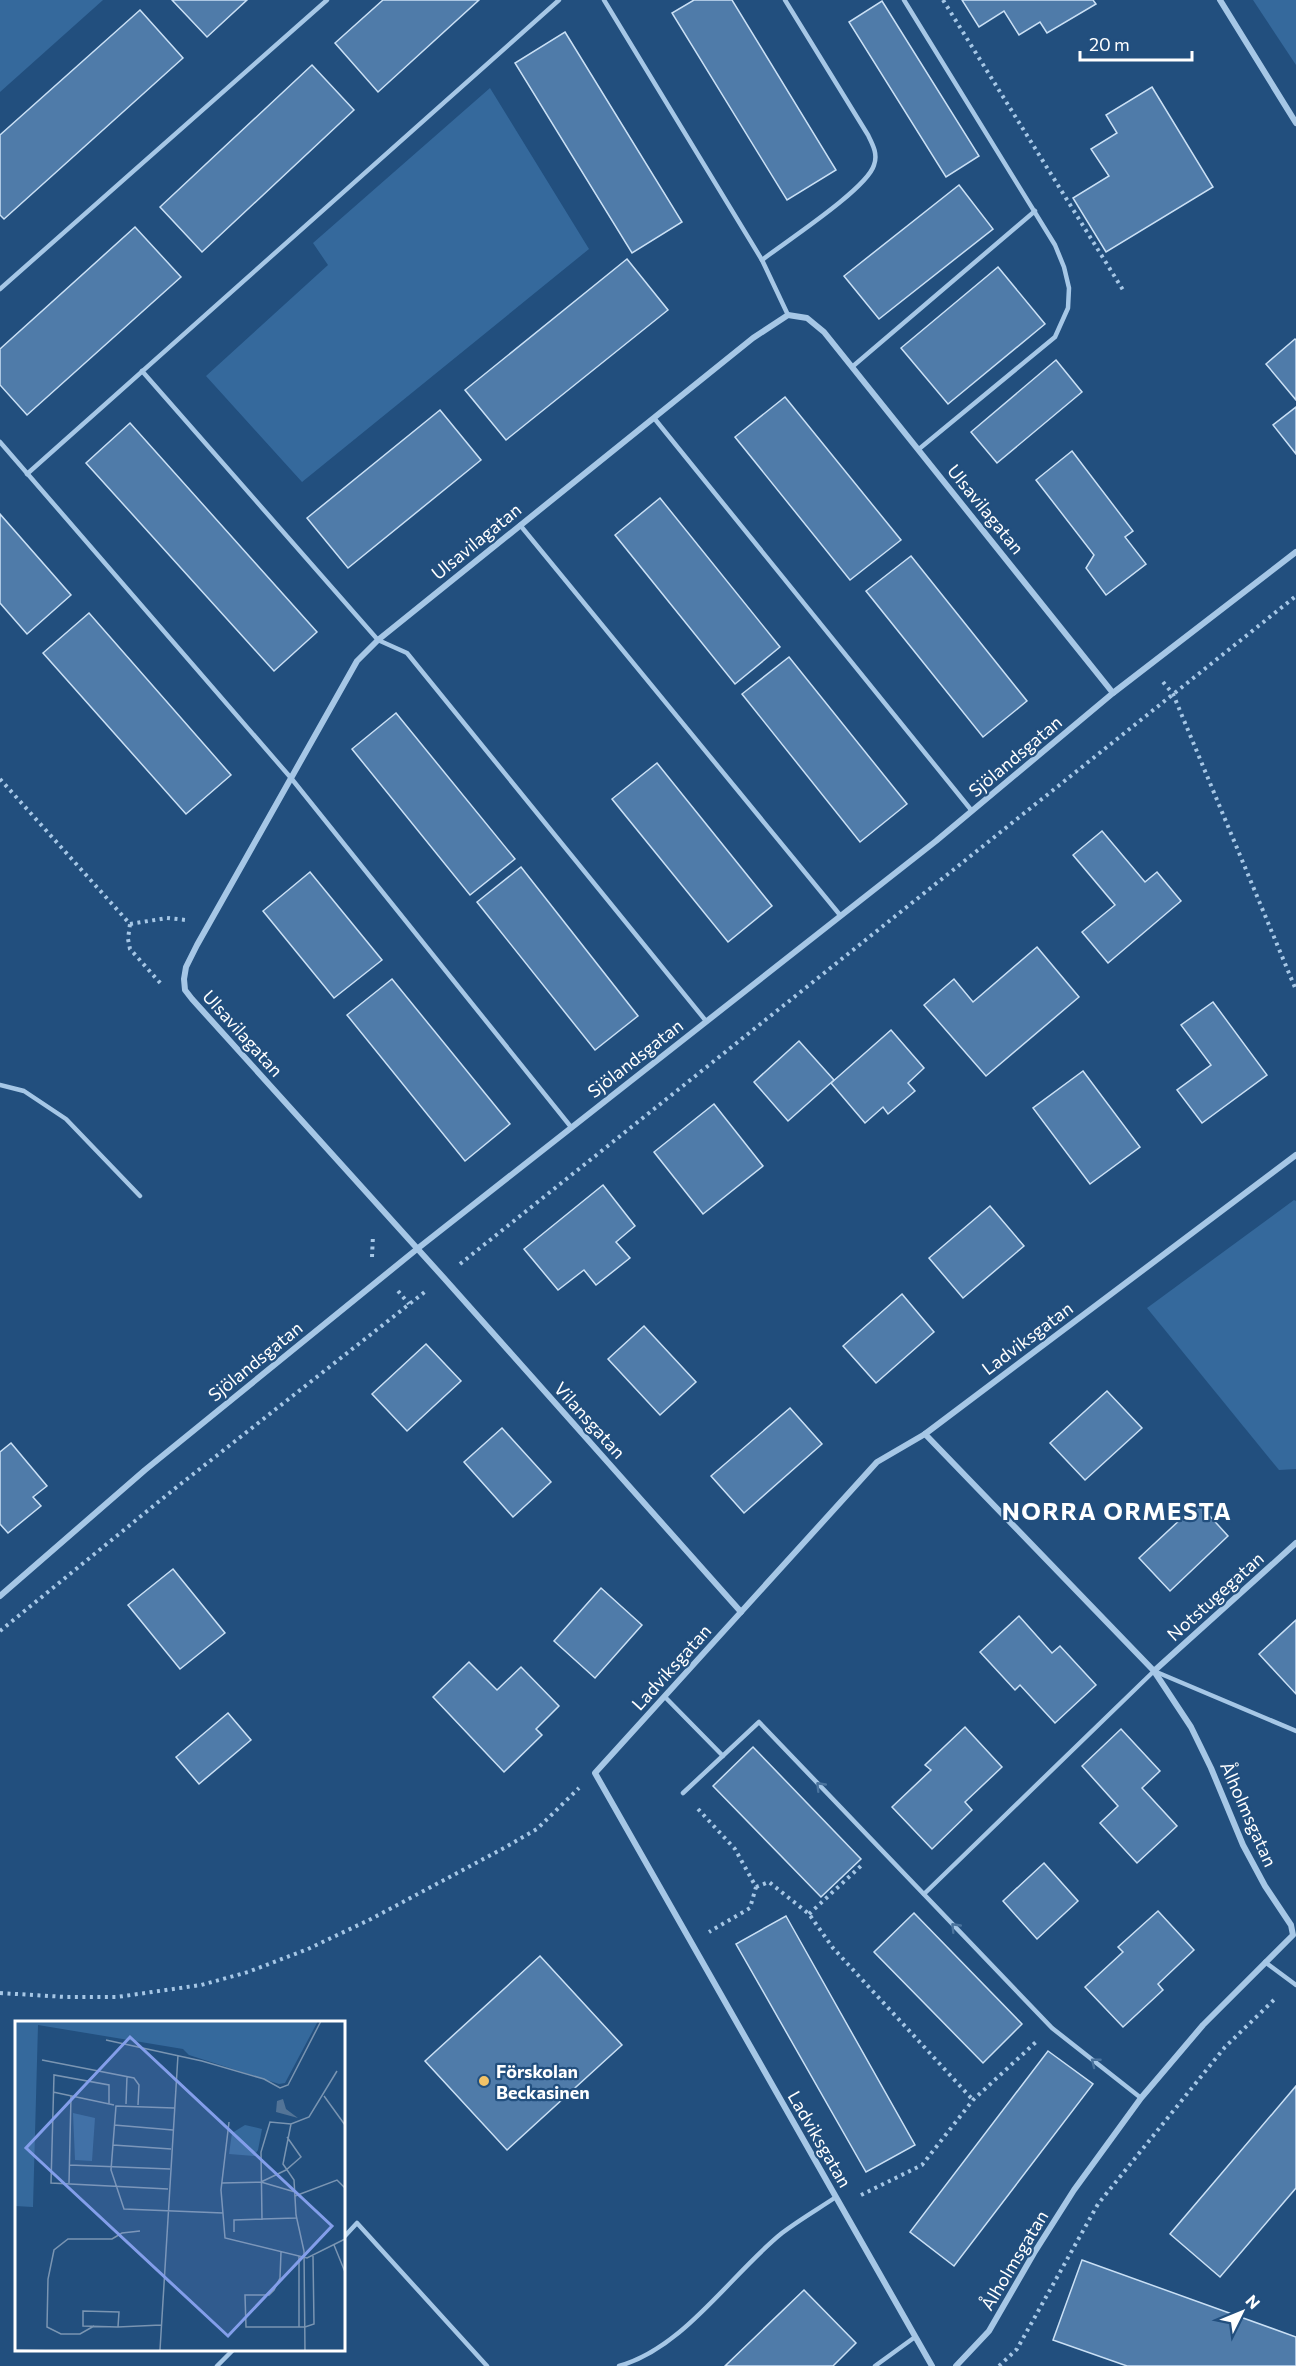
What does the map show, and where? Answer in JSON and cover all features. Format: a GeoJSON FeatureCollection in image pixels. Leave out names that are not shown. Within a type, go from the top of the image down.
{"type":"FeatureCollection","features":[{"type":"Feature","properties":{"kind":"street"},"geometry":{"type":"LineString","coordinates":[[1220,0],[1296,123]]}},
{"type":"Feature","properties":{"kind":"street","name":"Ulsavilagatan"},"geometry":{"type":"LineString","coordinates":[[417,1249],[185,990],[186,968],[209,922],[357,661],[378,640],[753,338],[788,315],[807,318],[824,332],[1113,693]]}},
{"type":"Feature","properties":{"kind":"street","name":"Sjölandsgatan"},"geometry":{"type":"LineString","coordinates":[[0,1596],[145,1470],[417,1249],[972,811],[1113,693],[1296,552]]}},
{"type":"Feature","properties":{"kind":"street","name":"Ladviksgatan"},"geometry":{"type":"LineString","coordinates":[[932,2366],[595,1773],[877,1462],[925,1434],[1296,1155]]}},
{"type":"Feature","properties":{"kind":"street","name":"Vilansgatan"},"geometry":{"type":"LineString","coordinates":[[417,1249],[741,1612]]}},
{"type":"Feature","properties":{"kind":"street","name":"Ålholmsgatan"},"geometry":{"type":"LineString","coordinates":[[925,1434],[1155,1671],[1191,1727],[1243,1845],[1294,1933],[1203,2025],[1141,2098],[1074,2190],[989,2331],[956,2366]]}},
{"type":"Feature","properties":{"kind":"street","name":"Notstugegatan"},"geometry":{"type":"LineString","coordinates":[[1155,1671],[1296,1543]]}},
{"type":"Feature","properties":{"kind":"lane"},"geometry":{"type":"LineString","coordinates":[[0,289],[327,0]]}},
{"type":"Feature","properties":{"kind":"lane"},"geometry":{"type":"LineString","coordinates":[[27,474],[559,0]]}},
{"type":"Feature","properties":{"kind":"lane"},"geometry":{"type":"LineString","coordinates":[[604,0],[762,260],[788,315]]}},
{"type":"Feature","properties":{"kind":"lane"},"geometry":{"type":"LineString","coordinates":[[762,260],[862,185],[874,167],[876,158],[875,148],[868,135],[786,0]]}},
{"type":"Feature","properties":{"kind":"lane"},"geometry":{"type":"LineString","coordinates":[[904,0],[1055,245],[1069,288],[1068,308],[1054,337],[919,449]]}},
{"type":"Feature","properties":{"kind":"lane"},"geometry":{"type":"LineString","coordinates":[[852,367],[1035,211]]}},
{"type":"Feature","properties":{"kind":"lane"},"geometry":{"type":"LineString","coordinates":[[142,371],[378,640],[407,653],[705,1021]]}},
{"type":"Feature","properties":{"kind":"lane"},"geometry":{"type":"LineString","coordinates":[[654,418],[972,811]]}},
{"type":"Feature","properties":{"kind":"lane"},"geometry":{"type":"LineString","coordinates":[[0,442],[291,777],[572,1127]]}},
{"type":"Feature","properties":{"kind":"lane"},"geometry":{"type":"LineString","coordinates":[[520,525],[840,915]]}},
{"type":"Feature","properties":{"kind":"lane"},"geometry":{"type":"LineString","coordinates":[[0,1085],[24,1091],[66,1119],[140,1196]]}},
{"type":"Feature","properties":{"kind":"lane"},"geometry":{"type":"LineString","coordinates":[[924,1894],[1155,1671],[1296,1731]]}},
{"type":"Feature","properties":{"kind":"lane"},"geometry":{"type":"LineString","coordinates":[[665,1697],[723,1756]]}},
{"type":"Feature","properties":{"kind":"lane"},"geometry":{"type":"LineString","coordinates":[[683,1793],[759,1722],[1052,2028],[1141,2098]]}},
{"type":"Feature","properties":{"kind":"lane"},"geometry":{"type":"LineString","coordinates":[[1265,1962],[1294,1984]]}},
{"type":"Feature","properties":{"kind":"lane"},"geometry":{"type":"LineString","coordinates":[[619,2366],[667,2343],[782,2233],[836,2197]]}},
{"type":"Feature","properties":{"kind":"lane"},"geometry":{"type":"LineString","coordinates":[[345,2236],[357,2223],[487,2366]]}},
{"type":"Feature","properties":{"kind":"lane"},"geometry":{"type":"LineString","coordinates":[[875,2366],[915,2337]]}},
{"type":"Feature","properties":{"kind":"lane"},"geometry":{"type":"LineString","coordinates":[[217,2366],[231,2351]]}},
{"type":"Feature","properties":{"kind":"path"},"geometry":{"type":"LineString","coordinates":[[943,0],[1123,290]]}},
{"type":"Feature","properties":{"kind":"path"},"geometry":{"type":"LineString","coordinates":[[0,1631],[1296,596]]}},
{"type":"Feature","properties":{"kind":"path"},"geometry":{"type":"LineString","coordinates":[[1173,694],[1296,990]]}},
{"type":"Feature","properties":{"kind":"path"},"geometry":{"type":"LineString","coordinates":[[130,924],[167,918],[209,922]]}},
{"type":"Feature","properties":{"kind":"path"},"geometry":{"type":"LineString","coordinates":[[0,1993],[117,1997],[201,1985],[248,1972],[371,1919],[504,1848],[537,1829],[595,1773]]}},
{"type":"Feature","properties":{"kind":"path"},"geometry":{"type":"LineString","coordinates":[[683,1793],[735,1849],[756,1887],[750,1908],[691,1942]]}},
{"type":"Feature","properties":{"kind":"path"},"geometry":{"type":"LineString","coordinates":[[809,1914],[880,1849]]}},
{"type":"Feature","properties":{"kind":"path"},"geometry":{"type":"LineString","coordinates":[[756,1887],[769,1882],[809,1914],[833,1948],[973,2100]]}},
{"type":"Feature","properties":{"kind":"path"},"geometry":{"type":"LineString","coordinates":[[999,2366],[1017,2349],[1098,2204],[1225,2047],[1294,1984]]}},
{"type":"Feature","properties":{"kind":"path"},"geometry":{"type":"LineString","coordinates":[[836,2197],[863,2195],[922,2165],[973,2100],[1052,2028]]}},
{"type":"Feature","properties":{"kind":"shaded area"},"geometry":{"type":"Polygon","coordinates":[[[0,0],[103,0],[0,92],[0,0]]]}},
{"type":"Feature","properties":{"kind":"shaded area"},"geometry":{"type":"Polygon","coordinates":[[[1253,0],[1296,0],[1296,65],[1253,0]]]}},
{"type":"Feature","properties":{"kind":"shaded area"},"geometry":{"type":"Polygon","coordinates":[[[490,88],[589,249],[302,482],[206,376],[328,265],[313,243],[490,88]]]}},
{"type":"Feature","properties":{"kind":"shaded area"},"geometry":{"type":"Polygon","coordinates":[[[1294,1200],[1296,1201],[1296,1469],[1279,1470],[1147,1308],[1294,1200]]]}},
{"type":"Feature","properties":{"kind":"building"},"geometry":{"type":"Polygon","coordinates":[[[172,0],[247,0],[207,37],[172,0]]]}},
{"type":"Feature","properties":{"kind":"building"},"geometry":{"type":"Polygon","coordinates":[[[383,0],[479,0],[378,92],[335,43],[383,0]]]}},
{"type":"Feature","properties":{"kind":"building"},"geometry":{"type":"Polygon","coordinates":[[[694,0],[732,0],[836,170],[787,200],[672,13],[694,0]]]}},
{"type":"Feature","properties":{"kind":"building"},"geometry":{"type":"Polygon","coordinates":[[[962,0],[1093,0],[1096,4],[1047,33],[1040,22],[1019,35],[1004,11],[979,27],[962,0]]]}},
{"type":"Feature","properties":{"kind":"building"},"geometry":{"type":"Polygon","coordinates":[[[882,1],[979,156],[946,177],[849,22],[882,1]]]}},
{"type":"Feature","properties":{"kind":"building"},"geometry":{"type":"Polygon","coordinates":[[[140,10],[183,58],[4,219],[0,215],[0,135],[140,10]]]}},
{"type":"Feature","properties":{"kind":"building"},"geometry":{"type":"Polygon","coordinates":[[[565,32],[682,222],[632,253],[515,63],[565,32]]]}},
{"type":"Feature","properties":{"kind":"building"},"geometry":{"type":"Polygon","coordinates":[[[312,65],[354,110],[202,252],[160,207],[312,65]]]}},
{"type":"Feature","properties":{"kind":"building"},"geometry":{"type":"Polygon","coordinates":[[[1152,87],[1213,187],[1106,252],[1073,198],[1109,176],[1091,149],[1117,133],[1106,115],[1152,87]]]}},
{"type":"Feature","properties":{"kind":"building"},"geometry":{"type":"Polygon","coordinates":[[[959,185],[993,229],[879,319],[844,276],[959,185]]]}},
{"type":"Feature","properties":{"kind":"building"},"geometry":{"type":"Polygon","coordinates":[[[135,227],[181,277],[27,415],[0,385],[0,349],[135,227]]]}},
{"type":"Feature","properties":{"kind":"building"},"geometry":{"type":"Polygon","coordinates":[[[627,259],[668,310],[506,440],[465,390],[627,259]]]}},
{"type":"Feature","properties":{"kind":"building"},"geometry":{"type":"Polygon","coordinates":[[[998,267],[1045,324],[948,404],[901,348],[998,267]]]}},
{"type":"Feature","properties":{"kind":"building"},"geometry":{"type":"Polygon","coordinates":[[[1296,340],[1296,400],[1266,364],[1296,340]]]}},
{"type":"Feature","properties":{"kind":"building"},"geometry":{"type":"Polygon","coordinates":[[[1056,360],[1082,392],[997,463],[971,432],[1056,360]]]}},
{"type":"Feature","properties":{"kind":"building"},"geometry":{"type":"Polygon","coordinates":[[[785,397],[901,540],[850,580],[735,437],[785,397]]]}},
{"type":"Feature","properties":{"kind":"building"},"geometry":{"type":"Polygon","coordinates":[[[1296,407],[1296,454],[1273,425],[1296,407]]]}},
{"type":"Feature","properties":{"kind":"building"},"geometry":{"type":"Polygon","coordinates":[[[440,410],[481,460],[348,568],[307,518],[440,410]]]}},
{"type":"Feature","properties":{"kind":"building"},"geometry":{"type":"Polygon","coordinates":[[[130,423],[317,632],[274,671],[86,463],[130,423]]]}},
{"type":"Feature","properties":{"kind":"building"},"geometry":{"type":"Polygon","coordinates":[[[1072,451],[1133,531],[1125,537],[1146,564],[1106,595],[1086,568],[1094,555],[1036,480],[1072,451]]]}},
{"type":"Feature","properties":{"kind":"building"},"geometry":{"type":"Polygon","coordinates":[[[660,498],[780,647],[735,684],[615,535],[660,498]]]}},
{"type":"Feature","properties":{"kind":"building"},"geometry":{"type":"Polygon","coordinates":[[[0,514],[71,595],[27,634],[0,603],[0,514]]]}},
{"type":"Feature","properties":{"kind":"building"},"geometry":{"type":"Polygon","coordinates":[[[911,556],[1027,701],[983,737],[866,591],[911,556]]]}},
{"type":"Feature","properties":{"kind":"building"},"geometry":{"type":"Polygon","coordinates":[[[89,613],[231,775],[186,814],[43,653],[89,613]]]}},
{"type":"Feature","properties":{"kind":"building"},"geometry":{"type":"Polygon","coordinates":[[[789,657],[907,804],[860,842],[742,694],[789,657]]]}},
{"type":"Feature","properties":{"kind":"building"},"geometry":{"type":"Polygon","coordinates":[[[396,713],[515,859],[470,895],[352,749],[396,713]]]}},
{"type":"Feature","properties":{"kind":"building"},"geometry":{"type":"Polygon","coordinates":[[[657,763],[772,906],[728,942],[612,799],[657,763]]]}},
{"type":"Feature","properties":{"kind":"building"},"geometry":{"type":"Polygon","coordinates":[[[1102,831],[1145,882],[1157,872],[1181,901],[1108,963],[1082,932],[1115,905],[1073,855],[1102,831]]]}},
{"type":"Feature","properties":{"kind":"building"},"geometry":{"type":"Polygon","coordinates":[[[521,867],[638,1016],[595,1050],[477,902],[521,867]]]}},
{"type":"Feature","properties":{"kind":"building"},"geometry":{"type":"Polygon","coordinates":[[[310,872],[382,960],[334,998],[263,911],[310,872]]]}},
{"type":"Feature","properties":{"kind":"building"},"geometry":{"type":"Polygon","coordinates":[[[1037,947],[1079,997],[986,1076],[924,1005],[954,979],[973,1002],[1037,947]]]}},
{"type":"Feature","properties":{"kind":"building"},"geometry":{"type":"Polygon","coordinates":[[[392,979],[510,1124],[465,1161],[347,1015],[392,979]]]}},
{"type":"Feature","properties":{"kind":"building"},"geometry":{"type":"Polygon","coordinates":[[[1213,1002],[1267,1075],[1202,1123],[1177,1090],[1211,1065],[1181,1025],[1213,1002]]]}},
{"type":"Feature","properties":{"kind":"building"},"geometry":{"type":"Polygon","coordinates":[[[891,1030],[924,1068],[908,1083],[915,1091],[888,1114],[883,1107],[865,1123],[831,1083],[891,1030]]]}},
{"type":"Feature","properties":{"kind":"building"},"geometry":{"type":"Polygon","coordinates":[[[799,1041],[834,1080],[788,1121],[754,1082],[799,1041]]]}},
{"type":"Feature","properties":{"kind":"building"},"geometry":{"type":"Polygon","coordinates":[[[1083,1071],[1140,1147],[1090,1184],[1033,1108],[1083,1071]]]}},
{"type":"Feature","properties":{"kind":"building"},"geometry":{"type":"Polygon","coordinates":[[[714,1104],[763,1166],[703,1214],[654,1152],[714,1104]]]}},
{"type":"Feature","properties":{"kind":"building"},"geometry":{"type":"Polygon","coordinates":[[[603,1185],[635,1226],[616,1242],[630,1258],[596,1285],[584,1270],[558,1290],[524,1249],[603,1185]]]}},
{"type":"Feature","properties":{"kind":"building"},"geometry":{"type":"Polygon","coordinates":[[[990,1206],[1024,1246],[963,1298],[929,1258],[990,1206]]]}},
{"type":"Feature","properties":{"kind":"building"},"geometry":{"type":"Polygon","coordinates":[[[902,1294],[934,1332],[876,1383],[843,1346],[902,1294]]]}},
{"type":"Feature","properties":{"kind":"building"},"geometry":{"type":"Polygon","coordinates":[[[644,1326],[696,1382],[660,1415],[608,1359],[644,1326]]]}},
{"type":"Feature","properties":{"kind":"building"},"geometry":{"type":"Polygon","coordinates":[[[426,1344],[461,1381],[407,1431],[372,1394],[426,1344]]]}},
{"type":"Feature","properties":{"kind":"building"},"geometry":{"type":"Polygon","coordinates":[[[1107,1391],[1142,1428],[1085,1480],[1050,1443],[1107,1391]]]}},
{"type":"Feature","properties":{"kind":"building"},"geometry":{"type":"Polygon","coordinates":[[[790,1408],[822,1444],[744,1513],[711,1476],[790,1408]]]}},
{"type":"Feature","properties":{"kind":"building"},"geometry":{"type":"Polygon","coordinates":[[[502,1428],[551,1482],[513,1517],[464,1462],[502,1428]]]}},
{"type":"Feature","properties":{"kind":"building"},"geometry":{"type":"Polygon","coordinates":[[[11,1443],[47,1486],[33,1497],[41,1506],[8,1533],[0,1524],[0,1452],[11,1443]]]}},
{"type":"Feature","properties":{"kind":"building"},"geometry":{"type":"Polygon","coordinates":[[[1198,1503],[1228,1536],[1170,1591],[1139,1558],[1198,1503]]]}},
{"type":"Feature","properties":{"kind":"building"},"geometry":{"type":"Polygon","coordinates":[[[173,1569],[225,1633],[180,1669],[128,1605],[173,1569]]]}},
{"type":"Feature","properties":{"kind":"building"},"geometry":{"type":"Polygon","coordinates":[[[601,1588],[642,1625],[595,1678],[554,1641],[601,1588]]]}},
{"type":"Feature","properties":{"kind":"building"},"geometry":{"type":"Polygon","coordinates":[[[1019,1616],[1052,1653],[1060,1646],[1096,1685],[1055,1723],[1020,1685],[1015,1690],[980,1652],[1019,1616]]]}},
{"type":"Feature","properties":{"kind":"building"},"geometry":{"type":"Polygon","coordinates":[[[1296,1620],[1296,1694],[1259,1654],[1296,1620]]]}},
{"type":"Feature","properties":{"kind":"building"},"geometry":{"type":"Polygon","coordinates":[[[469,1662],[497,1690],[521,1667],[559,1706],[536,1729],[542,1735],[504,1772],[433,1697],[469,1662]]]}},
{"type":"Feature","properties":{"kind":"building"},"geometry":{"type":"Polygon","coordinates":[[[228,1713],[251,1740],[199,1784],[176,1757],[228,1713]]]}},
{"type":"Feature","properties":{"kind":"building"},"geometry":{"type":"Polygon","coordinates":[[[965,1727],[1002,1767],[965,1802],[972,1810],[932,1849],[892,1807],[931,1770],[925,1765],[965,1727]]]}},
{"type":"Feature","properties":{"kind":"building"},"geometry":{"type":"Polygon","coordinates":[[[1121,1729],[1160,1771],[1142,1788],[1177,1826],[1137,1863],[1100,1823],[1118,1806],[1082,1766],[1121,1729]]]}},
{"type":"Feature","properties":{"kind":"building"},"geometry":{"type":"Polygon","coordinates":[[[753,1747],[861,1859],[821,1897],[713,1786],[753,1747]]]}},
{"type":"Feature","properties":{"kind":"building"},"geometry":{"type":"Polygon","coordinates":[[[1044,1863],[1078,1901],[1037,1939],[1003,1901],[1044,1863]]]}},
{"type":"Feature","properties":{"kind":"building"},"geometry":{"type":"Polygon","coordinates":[[[1158,1911],[1194,1950],[1158,1984],[1163,1990],[1123,2027],[1085,1987],[1123,1952],[1118,1947],[1158,1911]]]}},
{"type":"Feature","properties":{"kind":"building"},"geometry":{"type":"Polygon","coordinates":[[[914,1913],[1022,2024],[983,2063],[874,1952],[914,1913]]]}},
{"type":"Feature","properties":{"kind":"building"},"geometry":{"type":"Polygon","coordinates":[[[786,1916],[915,2145],[866,2172],[736,1944],[786,1916]]]}},
{"type":"Feature","properties":{"kind":"building"},"geometry":{"type":"Polygon","coordinates":[[[540,1956],[622,2045],[507,2150],[425,2061],[540,1956]]]}},
{"type":"Feature","properties":{"kind":"building"},"geometry":{"type":"Polygon","coordinates":[[[1048,2051],[1093,2084],[954,2266],[910,2232],[1048,2051]]]}},
{"type":"Feature","properties":{"kind":"building"},"geometry":{"type":"Polygon","coordinates":[[[1296,2086],[1296,2188],[1220,2277],[1170,2234],[1296,2086]]]}},
{"type":"Feature","properties":{"kind":"building"},"geometry":{"type":"Polygon","coordinates":[[[1082,2260],[1296,2337],[1296,2366],[1127,2366],[1053,2340],[1082,2260]]]}},
{"type":"Feature","properties":{"kind":"building"},"geometry":{"type":"Polygon","coordinates":[[[804,2290],[856,2343],[833,2366],[725,2366],[804,2290]]]}},
{"type":"Feature","properties":{"kind":"place","name":"Förskolan Beckasinen"},"geometry":{"type":"Point","coordinates":[484,2081]}},
{"type":"Feature","properties":{"kind":"district","name":"NORRA ORMESTA"},"geometry":{"type":"Point","coordinates":[1117,1510]}}]}
